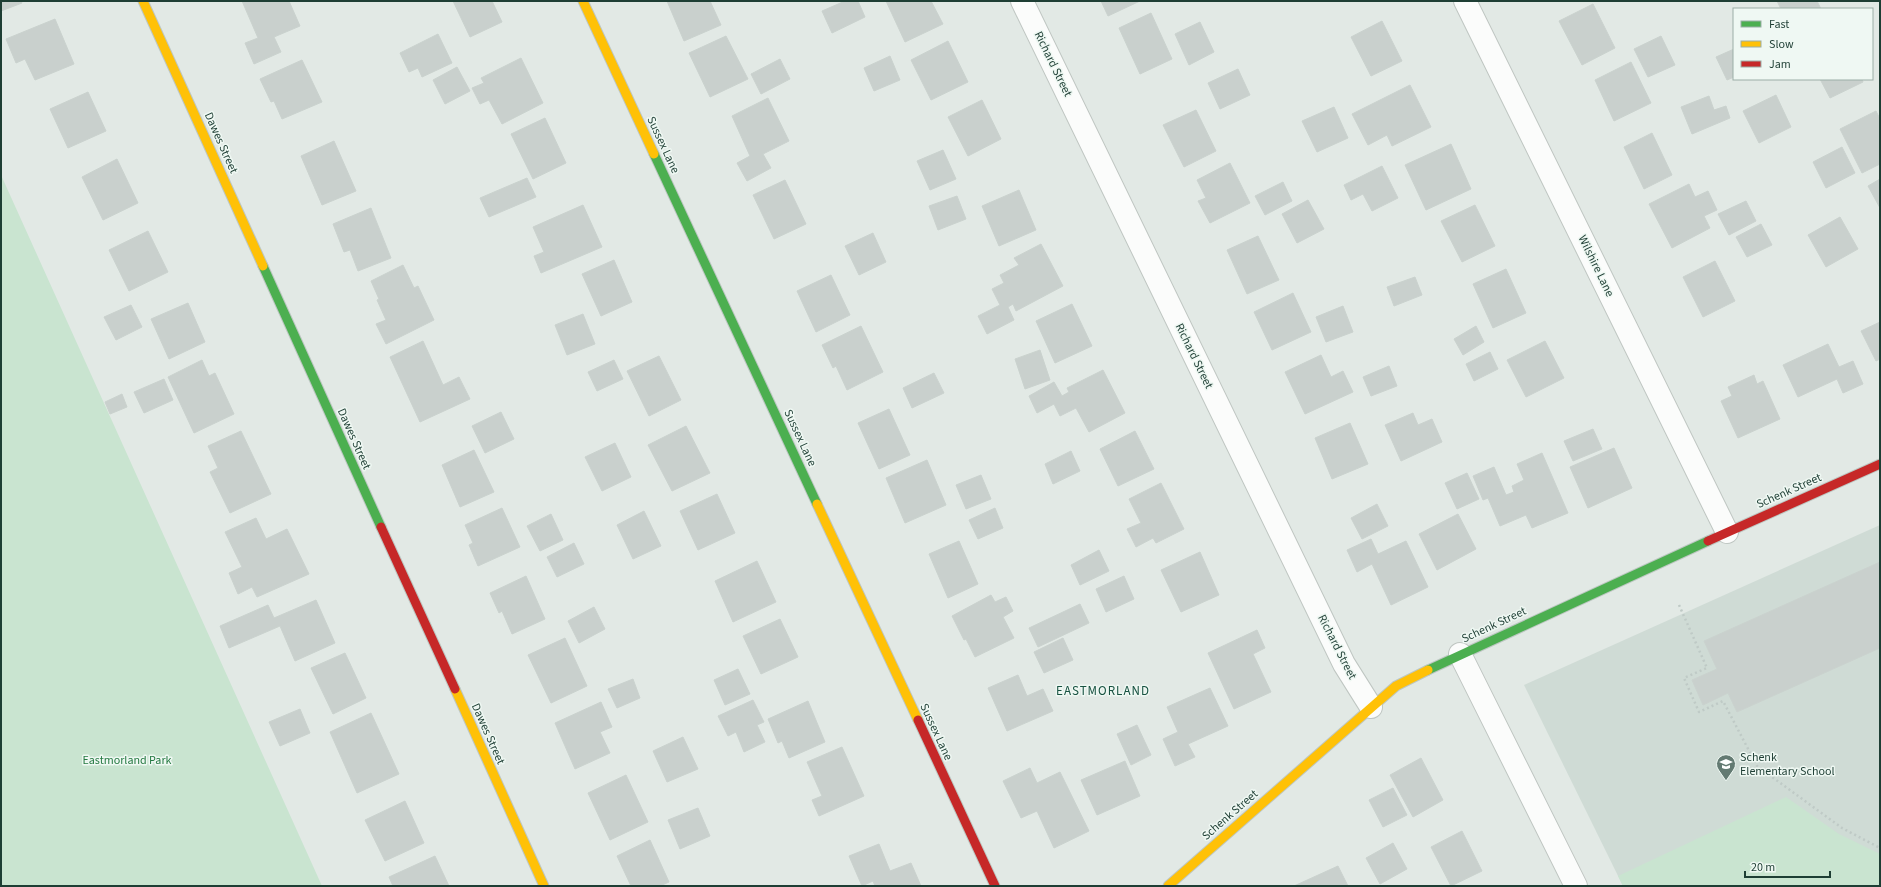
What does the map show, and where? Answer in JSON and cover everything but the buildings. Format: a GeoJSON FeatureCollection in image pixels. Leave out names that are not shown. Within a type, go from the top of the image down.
{"type":"FeatureCollection","features":[{"type":"Feature","properties":{"kind":"street","name":"Dawes Street"},"geometry":{"type":"LineString","coordinates":[[143,1],[544,886]]}},
{"type":"Feature","properties":{"kind":"street","name":"Sussex Lane"},"geometry":{"type":"LineString","coordinates":[[583,1],[995,886]]}},
{"type":"Feature","properties":{"kind":"street","name":"Richard Street"},"geometry":{"type":"LineString","coordinates":[[1022,1],[1344,664],[1371,707]]}},
{"type":"Feature","properties":{"kind":"street","name":"Wilshire Lane"},"geometry":{"type":"LineString","coordinates":[[1465,1],[1727,532]]}},
{"type":"Feature","properties":{"kind":"street","name":"Schenk Street"},"geometry":{"type":"LineString","coordinates":[[1168,886],[1396,686],[1460,654],[1880,464]]}},
{"type":"Feature","properties":{"kind":"street"},"geometry":{"type":"LineString","coordinates":[[1460,654],[1576,886]]}},
{"type":"Feature","properties":{"kind":"path"},"geometry":{"type":"LineString","coordinates":[[1679,605],[1707,668],[1684,678],[1699,712],[1723,700],[1757,766],[1842,828],[1880,848]]}},
{"type":"Feature","properties":{"kind":"shaded area","name":"Schenk Elementary School"},"geometry":{"type":"Polygon","coordinates":[[[1880,525],[1880,886],[1623,886],[1524,685],[1880,525]]]}},
{"type":"Feature","properties":{"kind":"green space","name":"Eastmorland Park"},"geometry":{"type":"Polygon","coordinates":[[[1,175],[322,886],[1,886],[1,175]]]}},
{"type":"Feature","properties":{"kind":"green space"},"geometry":{"type":"Polygon","coordinates":[[[1786,797],[1839,834],[1880,854],[1880,886],[1623,886],[1618,876],[1786,797]]]}},
{"type":"Feature","properties":{"kind":"traffic: fast"},"geometry":{"type":"LineString","coordinates":[[654,154],[817,504]]}},
{"type":"Feature","properties":{"kind":"traffic: fast"},"geometry":{"type":"LineString","coordinates":[[263,266],[381,527]]}},
{"type":"Feature","properties":{"kind":"traffic: fast"},"geometry":{"type":"LineString","coordinates":[[1428,670],[1708,541]]}},
{"type":"Feature","properties":{"kind":"traffic: slow"},"geometry":{"type":"LineString","coordinates":[[143,1],[263,266]]}},
{"type":"Feature","properties":{"kind":"traffic: slow"},"geometry":{"type":"LineString","coordinates":[[583,1],[654,154]]}},
{"type":"Feature","properties":{"kind":"traffic: slow"},"geometry":{"type":"LineString","coordinates":[[817,504],[918,720]]}},
{"type":"Feature","properties":{"kind":"traffic: slow"},"geometry":{"type":"LineString","coordinates":[[1168,886],[1396,686],[1428,670]]}},
{"type":"Feature","properties":{"kind":"traffic: slow"},"geometry":{"type":"LineString","coordinates":[[455,689],[544,886]]}},
{"type":"Feature","properties":{"kind":"traffic: jam"},"geometry":{"type":"LineString","coordinates":[[1708,541],[1880,464]]}},
{"type":"Feature","properties":{"kind":"traffic: jam"},"geometry":{"type":"LineString","coordinates":[[381,527],[455,689]]}},
{"type":"Feature","properties":{"kind":"traffic: jam"},"geometry":{"type":"LineString","coordinates":[[918,720],[995,886]]}},
{"type":"Feature","properties":{"kind":"place","name":"Schenk Elementary School"},"geometry":{"type":"Point","coordinates":[1726,781]}},
{"type":"Feature","properties":{"kind":"district","name":"EASTMORLAND"},"geometry":{"type":"Point","coordinates":[1103,691]}}]}
